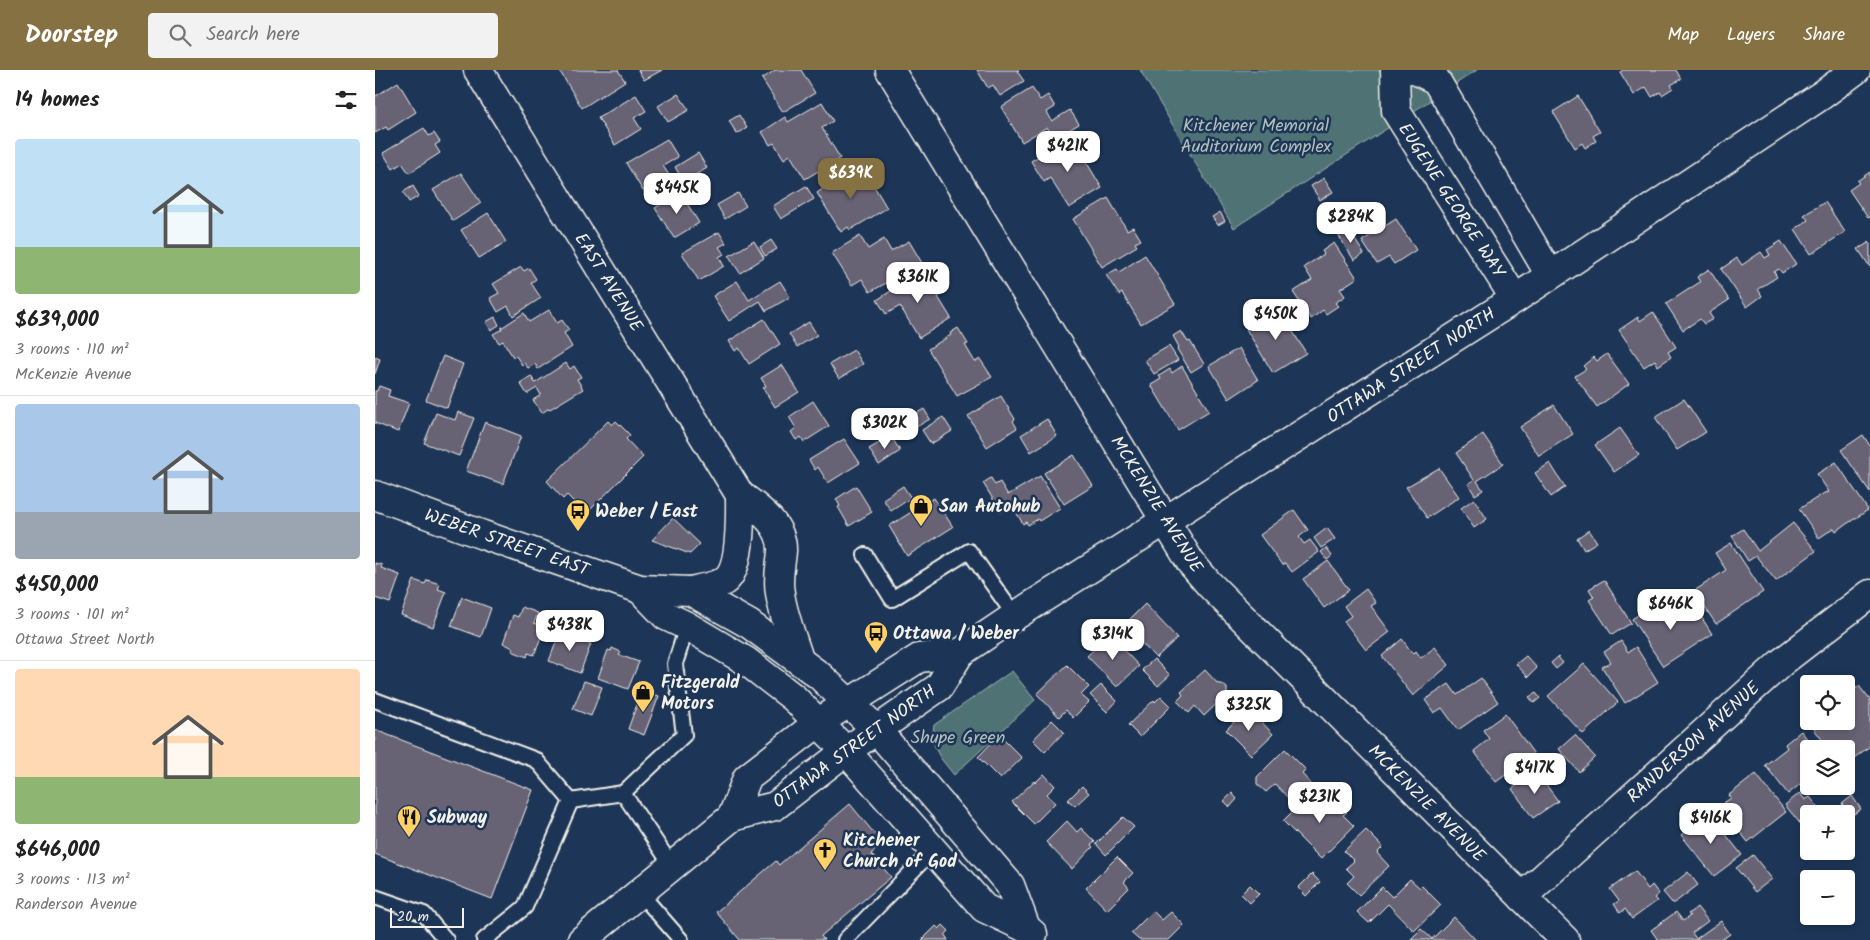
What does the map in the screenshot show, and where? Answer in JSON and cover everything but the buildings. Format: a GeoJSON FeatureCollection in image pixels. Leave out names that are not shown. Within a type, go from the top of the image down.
{"type":"FeatureCollection","features":[{"type":"Feature","properties":{"kind":"main road","name":"EAST AVENUE"},"geometry":{"type":"LineString","coordinates":[[478,70],[740,495],[761,511],[775,525],[781,540],[782,551],[778,575],[779,592],[799,659]]}},
{"type":"Feature","properties":{"kind":"main road","name":"MCKENZIE AVENUE"},"geometry":{"type":"LineString","coordinates":[[890,70],[1191,563],[1209,584],[1565,940]]}},
{"type":"Feature","properties":{"kind":"main road","name":"EUGENE GEORGE WAY"},"geometry":{"type":"LineString","coordinates":[[1395,70],[1395,111],[1515,299]]}},
{"type":"Feature","properties":{"kind":"main road"},"geometry":{"type":"LineString","coordinates":[[1415,70],[1436,80],[1550,275]]}},
{"type":"Feature","properties":{"kind":"main road","name":"OTTAWA STREET NORTH"},"geometry":{"type":"LineString","coordinates":[[581,940],[732,817],[775,806],[876,729],[939,687],[960,653],[1015,616],[1515,299],[1822,95],[1856,70]]}},
{"type":"Feature","properties":{"kind":"main road","name":"WEBER STREET EAST"},"geometry":{"type":"LineString","coordinates":[[375,495],[483,535],[640,589],[690,591],[749,624],[820,676],[876,729],[1010,885],[1033,934]]}},
{"type":"Feature","properties":{"kind":"main road"},"geometry":{"type":"LineString","coordinates":[[690,591],[724,582],[730,575],[739,548],[740,495]]}},
{"type":"Feature","properties":{"kind":"main road","name":"WEBER STREET EAST"},"geometry":{"type":"LineString","coordinates":[[640,589],[666,616],[687,626],[746,661],[795,698],[846,751],[984,908],[1033,934]]}},
{"type":"Feature","properties":{"kind":"main road","name":"RANDERSON AVENUE"},"geometry":{"type":"LineString","coordinates":[[1522,897],[1782,662],[1870,594]]}},
{"type":"Feature","properties":{"kind":"main road","name":"OTTAWA STREET NORTH"},"geometry":{"type":"LineString","coordinates":[[732,817],[747,778],[819,722],[919,658],[960,653]]}},
{"type":"Feature","properties":{"kind":"lane"},"geometry":{"type":"LineString","coordinates":[[865,555],[892,599],[969,551],[1015,616]]}},
{"type":"Feature","properties":{"kind":"lane"},"geometry":{"type":"LineString","coordinates":[[571,801],[623,793],[684,736],[675,664],[687,626]]}},
{"type":"Feature","properties":{"kind":"lane"},"geometry":{"type":"LineString","coordinates":[[375,700],[536,760],[571,801]]}},
{"type":"Feature","properties":{"kind":"lane"},"geometry":{"type":"LineString","coordinates":[[623,793],[672,866]]}},
{"type":"Feature","properties":{"kind":"lane"},"geometry":{"type":"LineString","coordinates":[[484,940],[525,907],[571,801]]}},
{"type":"Feature","properties":{"kind":"lane"},"geometry":{"type":"LineString","coordinates":[[845,940],[933,850]]}},
{"type":"Feature","properties":{"kind":"lane"},"geometry":{"type":"LineString","coordinates":[[640,893],[681,940]]}},
{"type":"Feature","properties":{"kind":"lane"},"geometry":{"type":"LineString","coordinates":[[375,897],[424,914],[446,940]]}},
{"type":"Feature","properties":{"kind":"green space","name":"Kitchener Memorial Auditorium Complex"},"geometry":{"type":"Polygon","coordinates":[[[1140,70],[1477,70],[1234,228],[1140,70]]]}},
{"type":"Feature","properties":{"kind":"green space","name":"Shupe Green"},"geometry":{"type":"Polygon","coordinates":[[[1012,671],[1035,700],[954,775],[937,752],[933,740],[934,725],[1012,671]]]}},
{"type":"Feature","properties":{"kind":"place","name":"San Autohub"},"geometry":{"type":"Point","coordinates":[921,527]}},
{"type":"Feature","properties":{"kind":"place","name":"Weber / East"},"geometry":{"type":"Point","coordinates":[578,532]}},
{"type":"Feature","properties":{"kind":"place","name":"Ottawa / Weber"},"geometry":{"type":"Point","coordinates":[876,654]}},
{"type":"Feature","properties":{"kind":"place","name":"Fitzgerald Motors"},"geometry":{"type":"Point","coordinates":[643,713]}},
{"type":"Feature","properties":{"kind":"place","name":"Subway"},"geometry":{"type":"Point","coordinates":[409,838]}},
{"type":"Feature","properties":{"kind":"place","name":"Kitchener Church of God"},"geometry":{"type":"Point","coordinates":[825,871]}}]}
